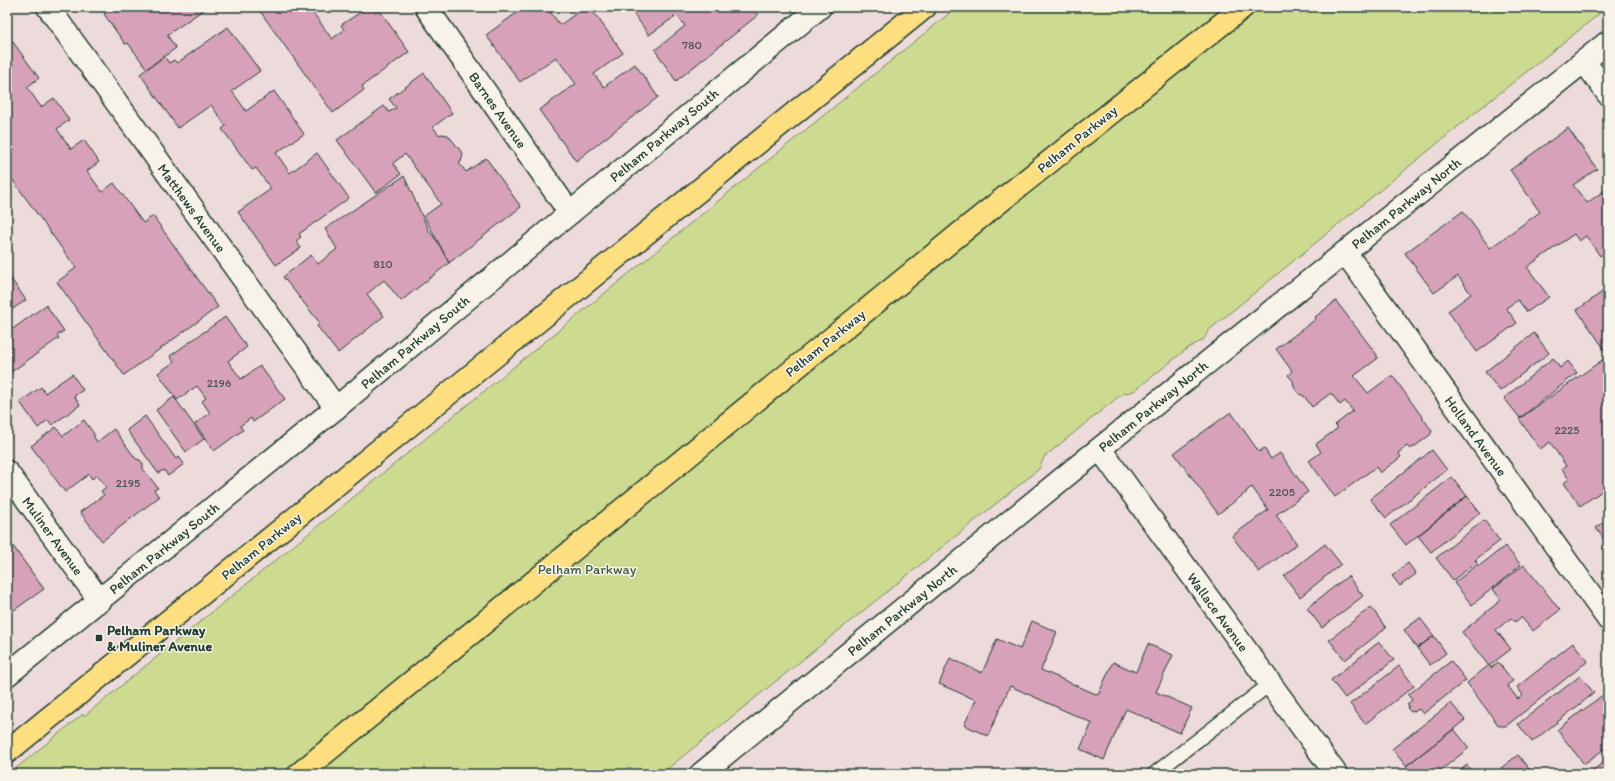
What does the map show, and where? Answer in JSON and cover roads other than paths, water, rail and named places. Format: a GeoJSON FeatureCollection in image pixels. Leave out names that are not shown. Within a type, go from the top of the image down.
{"type":"FeatureCollection","features":[{"type":"Feature","properties":{"kind":"main road","name":"Pelham Parkway"},"geometry":{"type":"LineString","coordinates":[[7,752],[925,7]]}},
{"type":"Feature","properties":{"kind":"main road","name":"Pelham Parkway"},"geometry":{"type":"LineString","coordinates":[[299,774],[962,232],[1243,7]]}},
{"type":"Feature","properties":{"kind":"street","name":"Matthews Avenue"},"geometry":{"type":"LineString","coordinates":[[48,7],[336,408]]}},
{"type":"Feature","properties":{"kind":"street","name":"Barnes Avenue"},"geometry":{"type":"LineString","coordinates":[[426,7],[570,213]]}},
{"type":"Feature","properties":{"kind":"street","name":"Pelham Parkway South"},"geometry":{"type":"LineString","coordinates":[[7,675],[336,408],[570,213],[808,11]]}},
{"type":"Feature","properties":{"kind":"street","name":"Pelham Parkway North"},"geometry":{"type":"LineString","coordinates":[[701,774],[1100,449],[1608,42]]}},
{"type":"Feature","properties":{"kind":"street"},"geometry":{"type":"LineString","coordinates":[[1584,61],[1608,94]]}},
{"type":"Feature","properties":{"kind":"street","name":"Holland Avenue"},"geometry":{"type":"LineString","coordinates":[[1345,252],[1608,619]]}},
{"type":"Feature","properties":{"kind":"street","name":"Wallace Avenue"},"geometry":{"type":"LineString","coordinates":[[1100,449],[1336,774]]}},
{"type":"Feature","properties":{"kind":"street","name":"Muliner Avenue"},"geometry":{"type":"LineString","coordinates":[[7,472],[100,601]]}},
{"type":"Feature","properties":{"kind":"lane"},"geometry":{"type":"LineString","coordinates":[[1154,774],[1270,684]]}},
{"type":"Feature","properties":{"kind":"place","name":"Pelham Parkway & Muliner Avenue"},"geometry":{"type":"Point","coordinates":[99,638]}}]}
